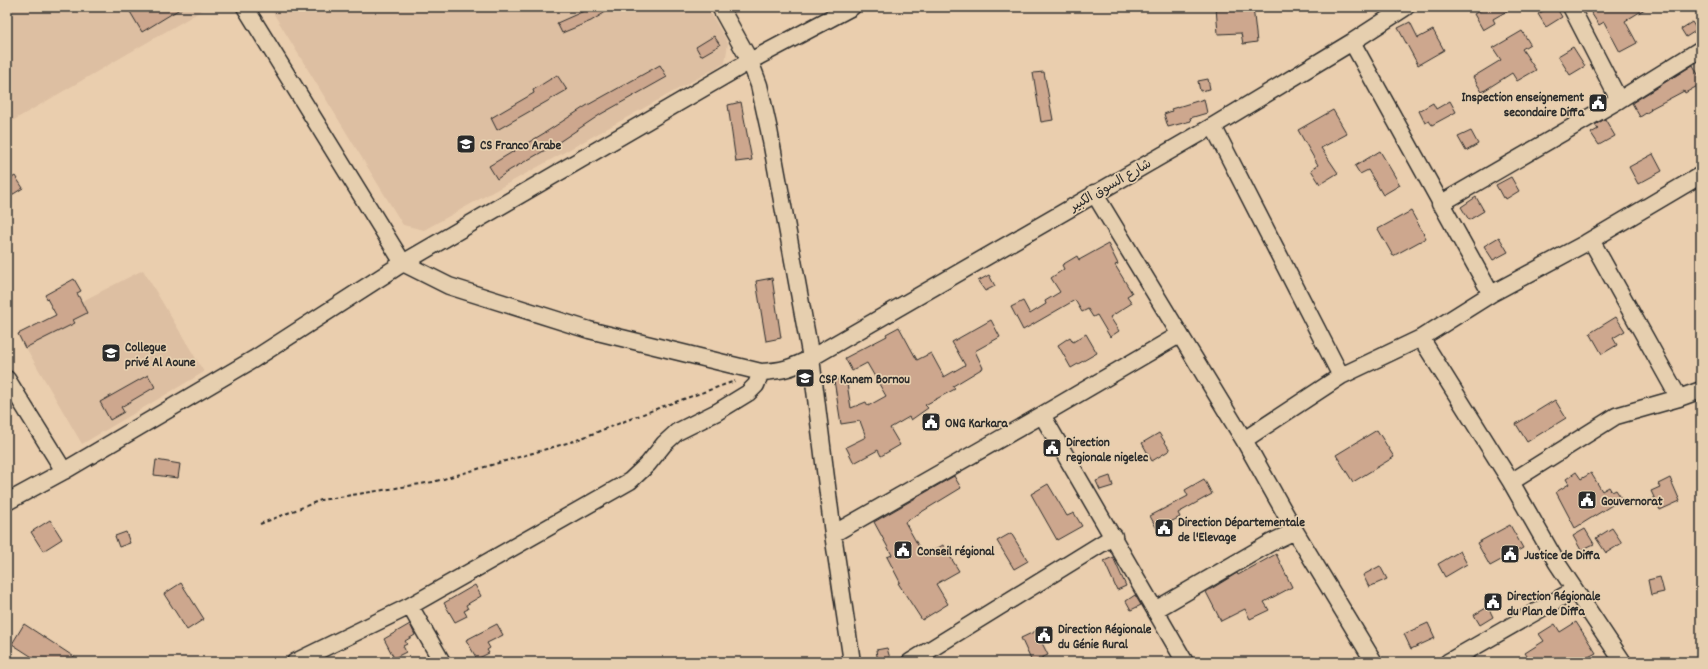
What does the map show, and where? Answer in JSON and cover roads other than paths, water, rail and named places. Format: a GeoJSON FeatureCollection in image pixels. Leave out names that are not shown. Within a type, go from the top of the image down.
{"type":"FeatureCollection","features":[{"type":"Feature","properties":{"kind":"street"},"geometry":{"type":"LineString","coordinates":[[246,7],[403,263]]}},
{"type":"Feature","properties":{"kind":"street"},"geometry":{"type":"LineString","coordinates":[[720,7],[750,61],[759,85],[769,130],[811,358],[833,534],[852,662]]}},
{"type":"Feature","properties":{"kind":"street"},"geometry":{"type":"LineString","coordinates":[[7,502],[64,471],[254,359],[403,263],[750,61],[852,7]]}},
{"type":"Feature","properties":{"kind":"street","name":"شارع السوق الكبير"},"geometry":{"type":"LineString","coordinates":[[403,263],[449,286],[589,330],[760,372],[779,372],[793,368],[811,358],[1094,193],[1213,126],[1352,42],[1406,7]]}},
{"type":"Feature","properties":{"kind":"street"},"geometry":{"type":"LineString","coordinates":[[1571,7],[1619,100]]}},
{"type":"Feature","properties":{"kind":"street"},"geometry":{"type":"LineString","coordinates":[[1352,42],[1491,294]]}},
{"type":"Feature","properties":{"kind":"street"},"geometry":{"type":"LineString","coordinates":[[1440,204],[1619,100],[1701,49]]}},
{"type":"Feature","properties":{"kind":"street"},"geometry":{"type":"LineString","coordinates":[[1213,126],[1341,376]]}},
{"type":"Feature","properties":{"kind":"street"},"geometry":{"type":"LineString","coordinates":[[1244,440],[1341,376],[1421,338],[1491,294],[1591,240],[1701,175]]}},
{"type":"Feature","properties":{"kind":"street"},"geometry":{"type":"LineString","coordinates":[[1094,193],[1178,335],[1244,440],[1295,531],[1374,662]]}},
{"type":"Feature","properties":{"kind":"street"},"geometry":{"type":"LineString","coordinates":[[1591,240],[1680,398]]}},
{"type":"Feature","properties":{"kind":"street"},"geometry":{"type":"LineString","coordinates":[[833,534],[1042,415],[1178,335]]}},
{"type":"Feature","properties":{"kind":"street"},"geometry":{"type":"LineString","coordinates":[[1421,338],[1511,482],[1574,590],[1623,662]]}},
{"type":"Feature","properties":{"kind":"street"},"geometry":{"type":"LineString","coordinates":[[295,662],[410,606],[630,480],[648,464],[664,444],[677,432],[717,412],[748,393],[756,385],[760,372]]}},
{"type":"Feature","properties":{"kind":"street"},"geometry":{"type":"LineString","coordinates":[[7,379],[64,471]]}},
{"type":"Feature","properties":{"kind":"street"},"geometry":{"type":"LineString","coordinates":[[1511,482],[1616,416],[1680,398],[1701,390]]}},
{"type":"Feature","properties":{"kind":"street"},"geometry":{"type":"LineString","coordinates":[[1042,415],[1114,536],[1185,662]]}},
{"type":"Feature","properties":{"kind":"street"},"geometry":{"type":"LineString","coordinates":[[1155,610],[1272,542],[1295,531]]}},
{"type":"Feature","properties":{"kind":"street"},"geometry":{"type":"LineString","coordinates":[[910,662],[1114,536]]}},
{"type":"Feature","properties":{"kind":"street"},"geometry":{"type":"LineString","coordinates":[[1448,662],[1574,590]]}},
{"type":"Feature","properties":{"kind":"street"},"geometry":{"type":"LineString","coordinates":[[410,606],[442,662]]}},
{"type":"Feature","properties":{"kind":"place","name":"Inspection enseignement secondaire Diffa"},"geometry":{"type":"Point","coordinates":[1598,103]}},
{"type":"Feature","properties":{"kind":"place","name":"CS Franco Arabe"},"geometry":{"type":"Point","coordinates":[466,144]}},
{"type":"Feature","properties":{"kind":"place","name":"Collegue privé Al Aoune"},"geometry":{"type":"Point","coordinates":[111,353]}},
{"type":"Feature","properties":{"kind":"place","name":"CSP Kanem Bornou"},"geometry":{"type":"Point","coordinates":[805,378]}},
{"type":"Feature","properties":{"kind":"place","name":"ONG Karkara"},"geometry":{"type":"Point","coordinates":[931,422]}},
{"type":"Feature","properties":{"kind":"place","name":"Direction regionale nigelec"},"geometry":{"type":"Point","coordinates":[1052,448]}},
{"type":"Feature","properties":{"kind":"place","name":"Gouvernorat"},"geometry":{"type":"Point","coordinates":[1587,500]}},
{"type":"Feature","properties":{"kind":"place","name":"Direction Départementale de l'Elevage"},"geometry":{"type":"Point","coordinates":[1164,528]}},
{"type":"Feature","properties":{"kind":"place","name":"Conseil régional"},"geometry":{"type":"Point","coordinates":[903,550]}},
{"type":"Feature","properties":{"kind":"place","name":"Justice de Diffa"},"geometry":{"type":"Point","coordinates":[1510,554]}},
{"type":"Feature","properties":{"kind":"place","name":"Direction Régionale du Plan de Diffa"},"geometry":{"type":"Point","coordinates":[1493,602]}},
{"type":"Feature","properties":{"kind":"place","name":"Direction Régionale du Génie Rural"},"geometry":{"type":"Point","coordinates":[1044,635]}}]}
